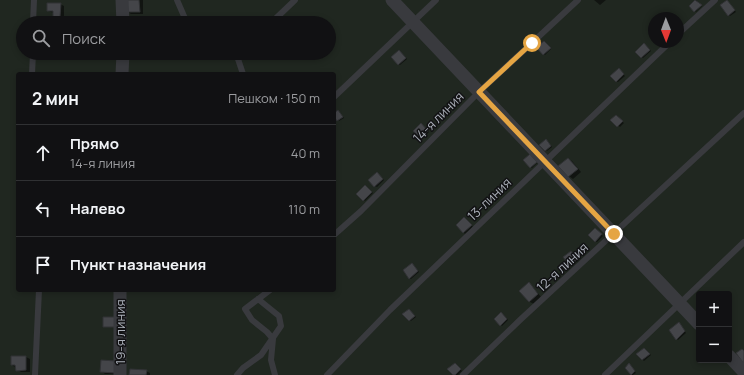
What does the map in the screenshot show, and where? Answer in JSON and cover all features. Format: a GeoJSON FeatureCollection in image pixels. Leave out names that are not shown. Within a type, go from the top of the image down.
{"type":"FeatureCollection","features":[{"type":"Feature","properties":{"kind":"street"},"geometry":{"type":"LineString","coordinates":[[122,0],[123,16]]}},
{"type":"Feature","properties":{"kind":"street"},"geometry":{"type":"LineString","coordinates":[[392,0],[696,321]]}},
{"type":"Feature","properties":{"kind":"street"},"geometry":{"type":"LineString","coordinates":[[122,72],[123,60]]}},
{"type":"Feature","properties":{"kind":"street","name":"19-я линия"},"geometry":{"type":"LineString","coordinates":[[120,292],[120,375]]}},
{"type":"Feature","properties":{"kind":"street"},"geometry":{"type":"LineString","coordinates":[[732,359],[744,372]]}},
{"type":"Feature","properties":{"kind":"lane"},"geometry":{"type":"LineString","coordinates":[[33,16],[34,0]]}},
{"type":"Feature","properties":{"kind":"lane"},"geometry":{"type":"LineString","coordinates":[[177,0],[184,16]]}},
{"type":"Feature","properties":{"kind":"lane"},"geometry":{"type":"LineString","coordinates":[[278,16],[295,0]]}},
{"type":"Feature","properties":{"kind":"lane"},"geometry":{"type":"LineString","coordinates":[[336,95],[436,0]]}},
{"type":"Feature","properties":{"kind":"lane","name":"14-я линия"},"geometry":{"type":"LineString","coordinates":[[336,233],[479,92],[578,0]]}},
{"type":"Feature","properties":{"kind":"lane"},"geometry":{"type":"LineString","coordinates":[[684,28],[715,0]]}},
{"type":"Feature","properties":{"kind":"lane","name":"13-линия"},"geometry":{"type":"LineString","coordinates":[[326,375],[390,310],[664,48]]}},
{"type":"Feature","properties":{"kind":"lane"},"geometry":{"type":"LineString","coordinates":[[32,72],[33,60]]}},
{"type":"Feature","properties":{"kind":"lane"},"geometry":{"type":"LineString","coordinates":[[238,60],[242,72]]}},
{"type":"Feature","properties":{"kind":"lane","name":"12-я линия"},"geometry":{"type":"LineString","coordinates":[[463,375],[744,113]]}},
{"type":"Feature","properties":{"kind":"lane"},"geometry":{"type":"LineString","coordinates":[[604,375],[744,242]]}},
{"type":"Feature","properties":{"kind":"lane"},"geometry":{"type":"LineString","coordinates":[[35,375],[39,292]]}},
{"type":"Feature","properties":{"kind":"lane"},"geometry":{"type":"LineString","coordinates":[[267,292],[245,309],[252,320],[267,332],[272,339],[271,360],[275,375]]}},
{"type":"Feature","properties":{"kind":"lane"},"geometry":{"type":"LineString","coordinates":[[237,375],[243,368],[261,355],[281,326],[279,316],[258,299]]}},
{"type":"Feature","properties":{"kind":"shaded area"},"geometry":{"type":"Polygon","coordinates":[[[0,0],[744,0],[744,375],[0,375],[0,0]]]}},
{"type":"Feature","properties":{"kind":"building"},"geometry":{"type":"Polygon","coordinates":[[[126,0],[139,0],[140,12],[127,12],[126,0]]]}},
{"type":"Feature","properties":{"kind":"building"},"geometry":{"type":"Polygon","coordinates":[[[695,0],[702,5],[694,12],[689,6],[695,0]]]}},
{"type":"Feature","properties":{"kind":"building"},"geometry":{"type":"Polygon","coordinates":[[[727,0],[735,10],[728,16],[720,5],[727,0]]]}},
{"type":"Feature","properties":{"kind":"building"},"geometry":{"type":"Polygon","coordinates":[[[47,3],[61,3],[60,16],[53,16],[53,11],[47,11],[47,3]]]}},
{"type":"Feature","properties":{"kind":"building"},"geometry":{"type":"Polygon","coordinates":[[[544,41],[551,48],[543,55],[536,47],[544,41]]]}},
{"type":"Feature","properties":{"kind":"building"},"geometry":{"type":"Polygon","coordinates":[[[644,43],[650,50],[641,58],[635,52],[644,43]]]}},
{"type":"Feature","properties":{"kind":"building"},"geometry":{"type":"Polygon","coordinates":[[[399,50],[406,58],[398,65],[391,57],[399,50]]]}},
{"type":"Feature","properties":{"kind":"building"},"geometry":{"type":"Polygon","coordinates":[[[619,68],[624,74],[616,82],[610,76],[619,68]]]}},
{"type":"Feature","properties":{"kind":"building"},"geometry":{"type":"Polygon","coordinates":[[[338,110],[343,117],[337,121],[336,120],[336,112],[338,110]]]}},
{"type":"Feature","properties":{"kind":"building"},"geometry":{"type":"Polygon","coordinates":[[[616,115],[623,121],[617,127],[610,120],[616,115]]]}},
{"type":"Feature","properties":{"kind":"building"},"geometry":{"type":"Polygon","coordinates":[[[421,123],[428,131],[421,138],[413,131],[421,123]]]}},
{"type":"Feature","properties":{"kind":"building"},"geometry":{"type":"Polygon","coordinates":[[[546,139],[551,146],[545,151],[539,145],[546,139]]]}},
{"type":"Feature","properties":{"kind":"building"},"geometry":{"type":"Polygon","coordinates":[[[530,154],[537,162],[530,168],[523,160],[530,154]]]}},
{"type":"Feature","properties":{"kind":"building"},"geometry":{"type":"Polygon","coordinates":[[[568,158],[578,169],[568,177],[558,166],[568,158]]]}},
{"type":"Feature","properties":{"kind":"building"},"geometry":{"type":"Polygon","coordinates":[[[377,172],[383,179],[374,187],[368,180],[377,172]]]}},
{"type":"Feature","properties":{"kind":"building"},"geometry":{"type":"Polygon","coordinates":[[[365,185],[372,192],[363,201],[356,194],[365,185]]]}},
{"type":"Feature","properties":{"kind":"building"},"geometry":{"type":"Polygon","coordinates":[[[464,217],[472,225],[463,233],[456,225],[464,217]]]}},
{"type":"Feature","properties":{"kind":"building"},"geometry":{"type":"Polygon","coordinates":[[[595,228],[602,234],[595,242],[588,235],[595,228]]]}},
{"type":"Feature","properties":{"kind":"building"},"geometry":{"type":"Polygon","coordinates":[[[571,251],[577,260],[569,265],[563,257],[571,251]]]}},
{"type":"Feature","properties":{"kind":"building"},"geometry":{"type":"Polygon","coordinates":[[[412,263],[418,271],[409,279],[403,270],[412,263]]]}},
{"type":"Feature","properties":{"kind":"building"},"geometry":{"type":"Polygon","coordinates":[[[529,282],[538,294],[529,302],[519,291],[529,282]]]}},
{"type":"Feature","properties":{"kind":"building"},"geometry":{"type":"Polygon","coordinates":[[[409,309],[415,316],[409,321],[402,314],[409,309]]]}},
{"type":"Feature","properties":{"kind":"building"},"geometry":{"type":"Polygon","coordinates":[[[501,312],[507,319],[500,326],[494,319],[501,312]]]}},
{"type":"Feature","properties":{"kind":"building"},"geometry":{"type":"Polygon","coordinates":[[[103,317],[116,317],[116,327],[103,327],[103,317]]]}},
{"type":"Feature","properties":{"kind":"building"},"geometry":{"type":"Polygon","coordinates":[[[679,322],[685,331],[676,340],[669,330],[679,322]]]}},
{"type":"Feature","properties":{"kind":"building"},"geometry":{"type":"Polygon","coordinates":[[[644,348],[650,354],[642,360],[636,354],[644,348]]]}},
{"type":"Feature","properties":{"kind":"building"},"geometry":{"type":"Polygon","coordinates":[[[742,349],[744,351],[744,364],[736,353],[742,349]]]}},
{"type":"Feature","properties":{"kind":"building"},"geometry":{"type":"Polygon","coordinates":[[[11,356],[26,356],[26,370],[16,371],[15,365],[11,365],[11,356]]]}},
{"type":"Feature","properties":{"kind":"building"},"geometry":{"type":"Polygon","coordinates":[[[101,360],[116,361],[115,373],[100,372],[101,360]]]}},
{"type":"Feature","properties":{"kind":"building"},"geometry":{"type":"Polygon","coordinates":[[[455,363],[461,369],[453,375],[447,369],[455,363]]]}},
{"type":"Feature","properties":{"kind":"building"},"geometry":{"type":"Polygon","coordinates":[[[629,363],[635,371],[631,375],[625,368],[629,363]]]}},
{"type":"Feature","properties":{"kind":"building"},"geometry":{"type":"Polygon","coordinates":[[[130,369],[147,370],[146,375],[129,375],[130,369]]]}},
{"type":"Feature","properties":{"kind":"route"},"geometry":{"type":"LineString","coordinates":[[532,43],[479,92],[614,234]]}}]}
